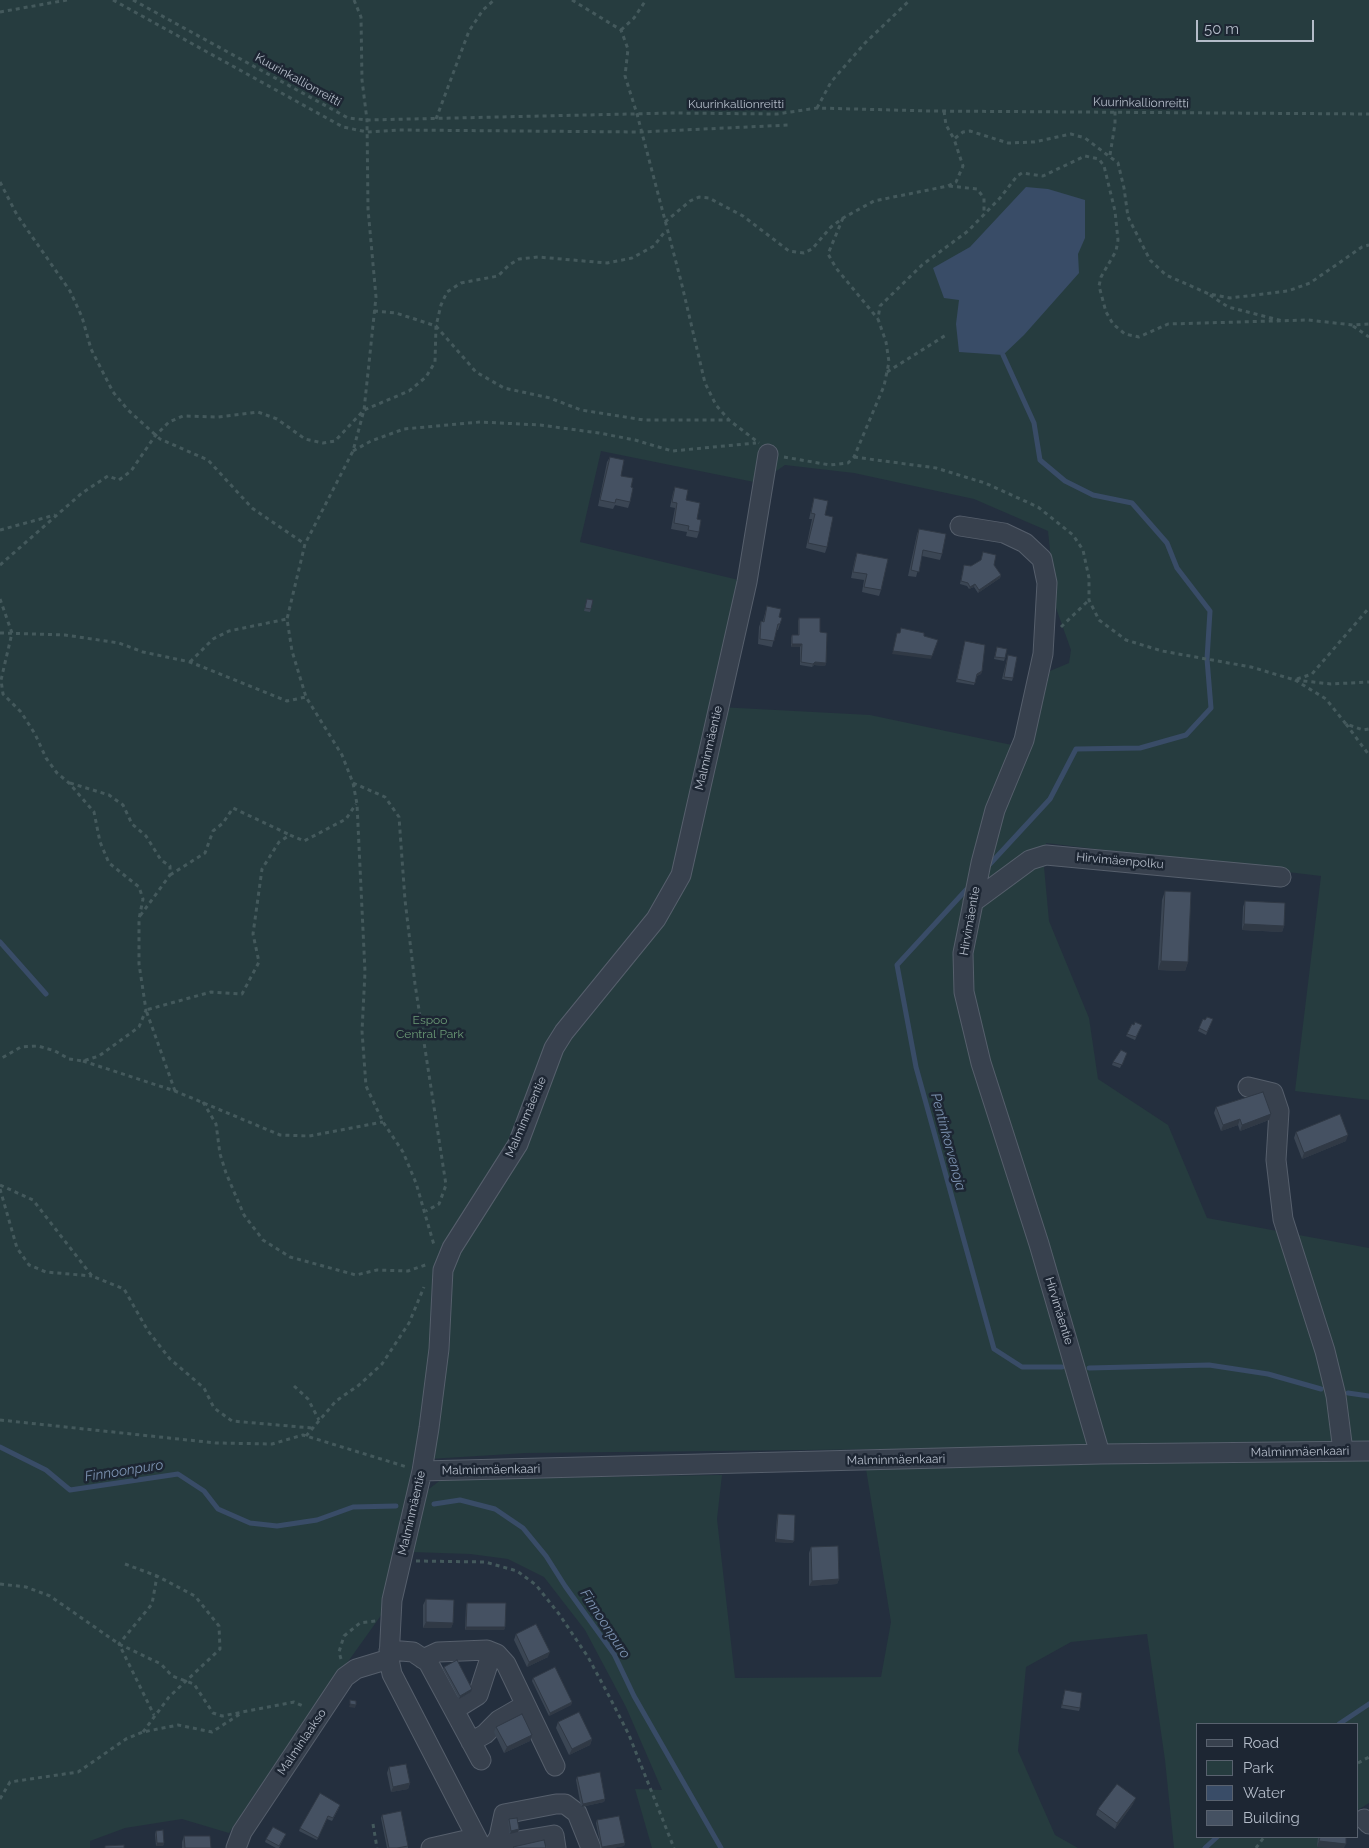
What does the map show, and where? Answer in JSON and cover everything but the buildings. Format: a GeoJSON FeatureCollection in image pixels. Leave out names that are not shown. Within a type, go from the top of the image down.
{"type":"FeatureCollection","features":[{"type":"Feature","properties":{"kind":"street","name":"Malminmäentie"},"geometry":{"type":"LineString","coordinates":[[484,1844],[392,1674],[389,1654],[392,1600],[422,1472],[439,1349],[435,1267],[452,1248],[518,1144],[559,1040],[656,919],[681,875],[747,582],[763,448]]}},
{"type":"Feature","properties":{"kind":"street","name":"Hirvimäentie"},"geometry":{"type":"LineString","coordinates":[[960,526],[1004,533],[1025,542],[1042,559],[1047,583],[1044,644],[1024,740],[995,810],[981,863],[963,953],[964,992],[982,1063],[1047,1272],[1100,1454]]}},
{"type":"Feature","properties":{"kind":"street","name":"Hirvimäenpolku"},"geometry":{"type":"LineString","coordinates":[[973,902],[1030,860],[1046,855],[1281,877]]}},
{"type":"Feature","properties":{"kind":"street"},"geometry":{"type":"LineString","coordinates":[[1248,1087],[1273,1093],[1280,1111],[1276,1160],[1283,1219],[1325,1351],[1336,1396],[1343,1451]]}},
{"type":"Feature","properties":{"kind":"street","name":"Malminmäenkaari"},"geometry":{"type":"LineString","coordinates":[[422,1472],[1100,1454],[1369,1451]]}},
{"type":"Feature","properties":{"kind":"street"},"geometry":{"type":"LineString","coordinates":[[423,1658],[438,1652],[486,1650],[497,1654],[506,1664],[554,1766]]}},
{"type":"Feature","properties":{"kind":"street"},"geometry":{"type":"LineString","coordinates":[[389,1654],[413,1652],[428,1662],[481,1760]]}},
{"type":"Feature","properties":{"kind":"street"},"geometry":{"type":"LineString","coordinates":[[454,1710],[478,1695],[492,1652]]}},
{"type":"Feature","properties":{"kind":"street","name":"Malminlaakso"},"geometry":{"type":"LineString","coordinates":[[236,1848],[242,1832],[345,1677],[356,1669],[389,1654]]}},
{"type":"Feature","properties":{"kind":"street"},"geometry":{"type":"LineString","coordinates":[[471,1742],[486,1734],[499,1720],[525,1705]]}},
{"type":"Feature","properties":{"kind":"street"},"geometry":{"type":"LineString","coordinates":[[484,1844],[500,1837],[504,1814],[565,1804],[577,1813],[591,1848]]}},
{"type":"Feature","properties":{"kind":"street"},"geometry":{"type":"LineString","coordinates":[[435,1848],[466,1840],[484,1844],[555,1841],[584,1828]]}},
{"type":"Feature","properties":{"kind":"path"},"geometry":{"type":"LineString","coordinates":[[0,12],[66,0]]}},
{"type":"Feature","properties":{"kind":"path"},"geometry":{"type":"LineString","coordinates":[[113,0],[343,127],[367,132],[399,130],[641,132],[789,125]]}},
{"type":"Feature","properties":{"kind":"path","name":"Kuurinkallionreitti"},"geometry":{"type":"LineString","coordinates":[[133,0],[348,118],[367,120],[637,114],[778,114],[817,108],[944,111],[1369,114]]}},
{"type":"Feature","properties":{"kind":"path"},"geometry":{"type":"LineString","coordinates":[[203,1102],[216,1124],[220,1154],[244,1215],[263,1240],[290,1257],[356,1275],[377,1270],[408,1271],[435,1267],[426,1211],[403,1152],[383,1122],[366,1086],[362,1031],[365,972],[357,804],[342,755],[306,697],[292,651],[287,619],[305,544],[353,452],[364,410],[376,297],[368,210],[367,120],[362,80],[362,17],[354,0]]}},
{"type":"Feature","properties":{"kind":"path"},"geometry":{"type":"LineString","coordinates":[[436,119],[469,31],[484,10],[494,0]]}},
{"type":"Feature","properties":{"kind":"path"},"geometry":{"type":"LineString","coordinates":[[572,0],[621,30],[628,49],[625,76],[637,114],[705,383],[716,405],[729,420],[763,448]]}},
{"type":"Feature","properties":{"kind":"path"},"geometry":{"type":"LineString","coordinates":[[621,30],[634,18],[646,0]]}},
{"type":"Feature","properties":{"kind":"path"},"geometry":{"type":"LineString","coordinates":[[817,108],[831,82],[865,43],[910,0]]}},
{"type":"Feature","properties":{"kind":"path"},"geometry":{"type":"LineString","coordinates":[[665,222],[690,201],[699,197],[709,198],[743,216],[789,251],[796,254],[812,249],[831,227],[874,201],[948,186],[956,182],[963,166],[954,139],[946,125],[944,111]]}},
{"type":"Feature","properties":{"kind":"path"},"geometry":{"type":"LineString","coordinates":[[1110,155],[1115,111]]}},
{"type":"Feature","properties":{"kind":"path"},"geometry":{"type":"LineString","coordinates":[[954,139],[962,132],[970,131],[1008,143],[1034,142],[1071,134],[1085,138],[1110,155],[1118,163],[1128,217],[1150,260],[1166,275],[1209,294],[1228,307],[1286,322]]}},
{"type":"Feature","properties":{"kind":"path"},"geometry":{"type":"LineString","coordinates":[[878,319],[880,306],[922,265],[968,231],[984,216],[1017,176],[1028,174],[1043,176],[1086,156],[1099,159],[1110,155]]}},
{"type":"Feature","properties":{"kind":"path"},"geometry":{"type":"LineString","coordinates":[[1099,159],[1106,174],[1115,211],[1118,240],[1116,251],[1101,277],[1099,286],[1106,312],[1113,324],[1125,334],[1138,338],[1168,324],[1308,320],[1353,325],[1369,324]]}},
{"type":"Feature","properties":{"kind":"path"},"geometry":{"type":"LineString","coordinates":[[0,182],[17,215],[70,291],[82,317],[91,349],[114,392],[128,410],[155,436],[208,460],[252,508],[305,544]]}},
{"type":"Feature","properties":{"kind":"path"},"geometry":{"type":"LineString","coordinates":[[948,186],[976,189],[984,198],[984,216]]}},
{"type":"Feature","properties":{"kind":"path"},"geometry":{"type":"LineString","coordinates":[[353,452],[371,441],[404,430],[480,422],[540,425],[599,433],[635,440],[672,451],[763,448],[830,465],[848,463],[854,457],[884,386],[889,362],[886,342],[878,319],[836,268],[828,254],[843,218]]}},
{"type":"Feature","properties":{"kind":"path"},"geometry":{"type":"LineString","coordinates":[[0,565],[56,514],[108,476],[119,480],[132,471],[155,436],[169,422],[183,416],[218,416],[258,412],[277,418],[305,439],[323,443],[335,441],[364,410],[409,390],[426,377],[435,362],[436,326],[440,305],[447,292],[461,283],[498,276],[509,265],[519,260],[538,258],[607,263],[632,258],[654,246],[667,230]]}},
{"type":"Feature","properties":{"kind":"path"},"geometry":{"type":"LineString","coordinates":[[1209,294],[1230,298],[1288,291],[1310,283],[1362,247],[1369,245]]}},
{"type":"Feature","properties":{"kind":"path"},"geometry":{"type":"LineString","coordinates":[[374,311],[396,313],[436,326],[476,372],[504,388],[550,398],[581,410],[644,420],[729,420]]}},
{"type":"Feature","properties":{"kind":"path"},"geometry":{"type":"LineString","coordinates":[[1353,325],[1369,337]]}},
{"type":"Feature","properties":{"kind":"path"},"geometry":{"type":"LineString","coordinates":[[887,372],[946,335]]}},
{"type":"Feature","properties":{"kind":"path"},"geometry":{"type":"LineString","coordinates":[[854,457],[936,468],[985,483],[1038,507],[1073,535],[1083,550],[1089,578],[1089,600],[1099,620],[1126,640],[1162,651],[1251,667],[1294,680],[1331,684],[1369,682]]}},
{"type":"Feature","properties":{"kind":"path"},"geometry":{"type":"LineString","coordinates":[[0,530],[56,514]]}},
{"type":"Feature","properties":{"kind":"path"},"geometry":{"type":"LineString","coordinates":[[0,599],[12,634],[0,680],[4,694],[22,712],[46,758],[57,773],[69,783],[94,812],[100,842],[109,863],[118,873],[139,887],[143,899],[139,919],[139,964],[146,1010],[175,1090]]}},
{"type":"Feature","properties":{"kind":"path"},"geometry":{"type":"LineString","coordinates":[[1044,644],[1089,600]]}},
{"type":"Feature","properties":{"kind":"path"},"geometry":{"type":"LineString","coordinates":[[1294,680],[1312,674],[1369,608]]}},
{"type":"Feature","properties":{"kind":"path"},"geometry":{"type":"LineString","coordinates":[[190,662],[213,639],[229,631],[287,619]]}},
{"type":"Feature","properties":{"kind":"path"},"geometry":{"type":"LineString","coordinates":[[0,633],[65,635],[119,643],[143,652],[190,662],[287,701],[306,697]]}},
{"type":"Feature","properties":{"kind":"path"},"geometry":{"type":"LineString","coordinates":[[1294,680],[1326,699],[1369,755]]}},
{"type":"Feature","properties":{"kind":"path"},"geometry":{"type":"LineString","coordinates":[[1346,724],[1363,730],[1369,729]]}},
{"type":"Feature","properties":{"kind":"path"},"geometry":{"type":"LineString","coordinates":[[69,783],[109,795],[123,805],[132,824],[146,836],[161,860],[170,866],[170,875]]}},
{"type":"Feature","properties":{"kind":"path"},"geometry":{"type":"LineString","coordinates":[[352,783],[385,797],[399,817],[405,900],[414,975],[446,1185],[439,1204],[426,1211]]}},
{"type":"Feature","properties":{"kind":"path"},"geometry":{"type":"LineString","coordinates":[[139,919],[170,875],[205,853],[213,831],[223,823],[233,808],[304,841],[346,819],[357,804]]}},
{"type":"Feature","properties":{"kind":"path"},"geometry":{"type":"LineString","coordinates":[[146,1010],[211,992],[242,994],[259,962],[252,934],[262,869],[279,842],[290,835]]}},
{"type":"Feature","properties":{"kind":"path"},"geometry":{"type":"LineString","coordinates":[[82,1061],[99,1056],[139,1027],[146,1010]]}},
{"type":"Feature","properties":{"kind":"path"},"geometry":{"type":"LineString","coordinates":[[0,1059],[21,1047],[38,1046],[55,1051],[69,1059],[82,1061],[175,1090],[280,1134],[309,1136],[383,1122]]}},
{"type":"Feature","properties":{"kind":"path"},"geometry":{"type":"LineString","coordinates":[[0,1185],[33,1200],[92,1276]]}},
{"type":"Feature","properties":{"kind":"path"},"geometry":{"type":"LineString","coordinates":[[0,1189],[17,1248],[29,1265],[46,1272],[92,1276],[124,1288],[148,1331],[170,1359],[204,1388],[214,1408],[232,1421],[312,1428]]}},
{"type":"Feature","properties":{"kind":"path"},"geometry":{"type":"LineString","coordinates":[[432,1240],[432,1248]]}},
{"type":"Feature","properties":{"kind":"path"},"geometry":{"type":"LineString","coordinates":[[306,1436],[336,1400],[359,1385],[382,1364],[409,1323],[426,1282]]}},
{"type":"Feature","properties":{"kind":"path"},"geometry":{"type":"LineString","coordinates":[[294,1386],[308,1399],[319,1420]]}},
{"type":"Feature","properties":{"kind":"path"},"geometry":{"type":"LineString","coordinates":[[0,1420],[216,1443],[272,1444],[303,1435],[422,1472]]}},
{"type":"Feature","properties":{"kind":"path"},"geometry":{"type":"LineString","coordinates":[[401,1560],[485,1562],[517,1571],[536,1585],[564,1621],[609,1696],[629,1735],[674,1848]]}},
{"type":"Feature","properties":{"kind":"path"},"geometry":{"type":"LineString","coordinates":[[125,1564],[157,1576],[195,1596],[219,1626],[220,1649],[169,1696],[143,1732]]}},
{"type":"Feature","properties":{"kind":"path"},"geometry":{"type":"LineString","coordinates":[[119,1644],[152,1604],[157,1576]]}},
{"type":"Feature","properties":{"kind":"path"},"geometry":{"type":"LineString","coordinates":[[0,1584],[26,1587],[50,1596],[119,1644],[161,1664],[172,1676],[188,1680],[194,1684],[213,1713],[222,1716],[294,1702],[318,1717]]}},
{"type":"Feature","properties":{"kind":"path"},"geometry":{"type":"LineString","coordinates":[[345,1677],[340,1652],[344,1636],[360,1623],[391,1619]]}},
{"type":"Feature","properties":{"kind":"path"},"geometry":{"type":"LineString","coordinates":[[119,1644],[154,1715]]}},
{"type":"Feature","properties":{"kind":"path"},"geometry":{"type":"LineString","coordinates":[[0,1798],[10,1782],[78,1772],[126,1739],[143,1732],[178,1725],[212,1732],[242,1713]]}},
{"type":"Feature","properties":{"kind":"path"},"geometry":{"type":"LineString","coordinates":[[373,1824],[377,1848]]}},
{"type":"Feature","properties":{"kind":"green space","name":"Espoo Central Park"},"geometry":{"type":"Polygon","coordinates":[[[0,0],[1369,0],[1369,1100],[1295,1091],[1321,876],[1046,843],[1044,867],[1049,921],[1089,1018],[1098,1079],[1168,1125],[1207,1218],[1369,1248],[1369,1444],[526,1453],[413,1460],[392,1600],[280,1757],[229,1833],[182,1819],[125,1828],[90,1841],[90,1848],[0,1848],[0,0]],[[601,451],[580,542],[747,582],[719,707],[870,715],[1012,745],[1039,716],[1050,671],[1069,663],[1071,650],[1056,608],[1048,531],[974,499],[854,473],[785,465],[759,483],[601,451]]]}},
{"type":"Feature","properties":{"kind":"green space"},"geometry":{"type":"Polygon","coordinates":[[[1369,1458],[1369,1803],[1359,1809],[1359,1723],[1196,1723],[1196,1838],[1326,1838],[1328,1848],[1174,1848],[1165,1760],[1147,1634],[1071,1642],[1026,1667],[1018,1751],[1055,1835],[1078,1848],[652,1848],[635,1789],[662,1790],[626,1707],[585,1630],[544,1577],[508,1559],[470,1554],[411,1552],[425,1492],[442,1479],[722,1475],[717,1519],[735,1678],[881,1677],[891,1622],[866,1469],[1100,1460],[1369,1458]]]}},
{"type":"Feature","properties":{"kind":"water"},"geometry":{"type":"Polygon","coordinates":[[[1026,187],[1048,189],[1085,200],[1085,238],[1078,254],[1079,273],[1024,335],[1003,355],[959,352],[956,324],[959,300],[944,298],[933,268],[970,247],[1026,187]]]}},
{"type":"Feature","properties":{"kind":"waterway","name":"Pentinkorvenoja"},"geometry":{"type":"LineString","coordinates":[[990,864],[1050,799],[1076,749],[1140,748],[1186,735],[1211,708],[1207,659],[1210,611],[1177,568],[1167,543],[1132,503],[1093,495],[1065,481],[1040,460],[1034,423],[1003,355]]}},
{"type":"Feature","properties":{"kind":"waterway","name":"Pentinkorvenoja"},"geometry":{"type":"LineString","coordinates":[[966,890],[897,965],[916,1067],[994,1349],[1022,1367],[1062,1367]]}},
{"type":"Feature","properties":{"kind":"waterway"},"geometry":{"type":"LineString","coordinates":[[0,942],[46,994]]}},
{"type":"Feature","properties":{"kind":"waterway","name":"Pentinkorvenoja"},"geometry":{"type":"LineString","coordinates":[[1089,1368],[1209,1365],[1268,1374],[1321,1389]]}},
{"type":"Feature","properties":{"kind":"waterway","name":"Pentinkorvenoja"},"geometry":{"type":"LineString","coordinates":[[1348,1393],[1369,1396]]}},
{"type":"Feature","properties":{"kind":"waterway","name":"Finnoonpuro"},"geometry":{"type":"LineString","coordinates":[[0,1447],[46,1470],[70,1490],[178,1474],[204,1491],[218,1509],[250,1523],[277,1526],[317,1520],[353,1507],[396,1506]]}},
{"type":"Feature","properties":{"kind":"waterway","name":"Finnoonpuro"},"geometry":{"type":"LineString","coordinates":[[434,1504],[460,1500],[495,1509],[523,1528],[546,1556],[614,1654],[634,1696],[721,1848]]}},
{"type":"Feature","properties":{"kind":"waterway","name":"Finnoonpuro"},"geometry":{"type":"LineString","coordinates":[[1340,1723],[1369,1704]]}},
{"type":"Feature","properties":{"kind":"waterway","name":"Finnoonpuro"},"geometry":{"type":"LineString","coordinates":[[1205,1848],[1216,1838]]}}]}
